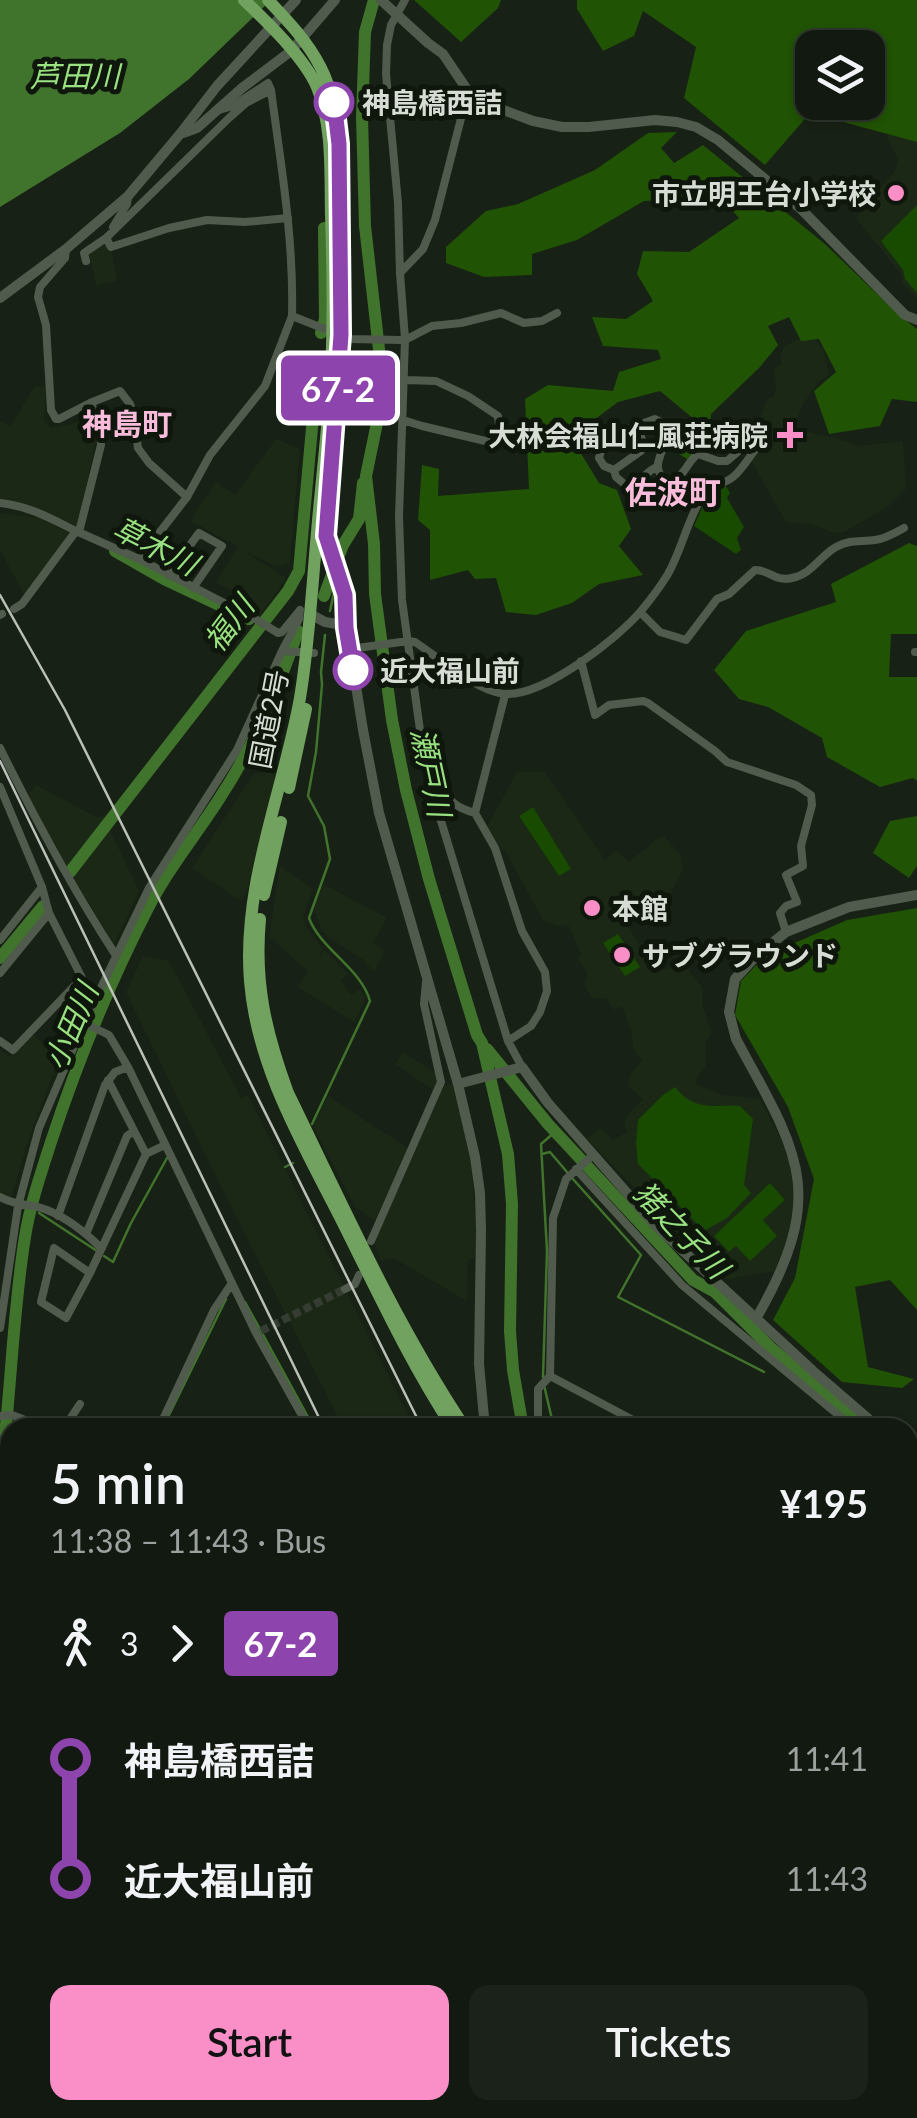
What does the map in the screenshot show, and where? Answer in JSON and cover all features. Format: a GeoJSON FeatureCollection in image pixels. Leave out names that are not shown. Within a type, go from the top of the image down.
{"type":"FeatureCollection","features":[{"type":"Feature","properties":{"kind":"highway","name":"国道2号"},"geometry":{"type":"LineString","coordinates":[[244,0],[309,72],[325,118],[334,332],[326,536],[309,614]]}},
{"type":"Feature","properties":{"kind":"highway","name":"国道2号"},"geometry":{"type":"LineString","coordinates":[[268,0],[302,38],[323,70],[334,102],[341,235],[305,653],[293,732],[252,918],[249,963],[256,1024],[298,1135],[404,1346],[446,1418]]}},
{"type":"Feature","properties":{"kind":"highway","name":"国道2号"},"geometry":{"type":"LineString","coordinates":[[305,653],[302,733],[262,904],[258,950],[262,1006],[273,1052],[300,1118],[406,1330],[459,1418]]}},
{"type":"Feature","properties":{"kind":"street"},"geometry":{"type":"LineString","coordinates":[[0,298],[128,196],[216,86],[296,0]]}},
{"type":"Feature","properties":{"kind":"street"},"geometry":{"type":"LineString","coordinates":[[180,134],[197,128],[291,51],[334,0]]}},
{"type":"Feature","properties":{"kind":"street"},"geometry":{"type":"LineString","coordinates":[[381,0],[443,54],[468,91],[532,121],[562,127],[677,122],[696,127],[718,140],[801,208],[905,314],[917,320]]}},
{"type":"Feature","properties":{"kind":"street"},"geometry":{"type":"LineString","coordinates":[[405,0],[391,25],[386,45],[398,203],[405,380],[399,517],[402,600],[429,774],[508,1041],[520,1068],[591,1157],[668,1237],[867,1418]]}},
{"type":"Feature","properties":{"kind":"street"},"geometry":{"type":"LineString","coordinates":[[139,560],[187,497],[210,456],[264,386],[292,316],[288,218],[268,83],[234,106],[214,111]]}},
{"type":"Feature","properties":{"kind":"street"},"geometry":{"type":"LineString","coordinates":[[86,260],[84,253],[106,238],[230,118],[271,90]]}},
{"type":"Feature","properties":{"kind":"street"},"geometry":{"type":"LineString","coordinates":[[400,272],[423,248],[435,220],[468,91]]}},
{"type":"Feature","properties":{"kind":"street"},"geometry":{"type":"LineString","coordinates":[[106,238],[128,196]]}},
{"type":"Feature","properties":{"kind":"street"},"geometry":{"type":"LineString","coordinates":[[106,238],[111,247],[207,220],[288,218]]}},
{"type":"Feature","properties":{"kind":"street"},"geometry":{"type":"LineString","coordinates":[[66,249],[65,258],[40,287],[38,297],[46,326],[51,410],[59,419],[120,391],[130,404],[138,448],[187,497]]}},
{"type":"Feature","properties":{"kind":"street"},"geometry":{"type":"LineString","coordinates":[[292,316],[334,332],[403,340],[432,326],[502,313],[524,323],[557,313]]}},
{"type":"Feature","properties":{"kind":"street"},"geometry":{"type":"LineString","coordinates":[[403,420],[498,444],[500,436],[498,416],[468,396],[436,381],[405,380]]}},
{"type":"Feature","properties":{"kind":"street"},"geometry":{"type":"LineString","coordinates":[[14,609],[22,604],[77,531],[101,445],[100,420],[90,404]]}},
{"type":"Feature","properties":{"kind":"street"},"geometry":{"type":"LineString","coordinates":[[354,648],[415,642],[480,686],[505,695],[548,684],[581,661],[640,612],[678,556],[704,492],[733,478],[757,447],[747,444],[727,461],[698,454],[690,460],[686,471],[674,481],[666,481],[657,467],[664,442],[661,422],[656,418],[608,436],[600,458],[604,466],[614,470],[641,452],[638,427]]}},
{"type":"Feature","properties":{"kind":"street"},"geometry":{"type":"LineString","coordinates":[[614,470],[628,487],[638,484],[648,470],[657,467]]}},
{"type":"Feature","properties":{"kind":"street"},"geometry":{"type":"LineString","coordinates":[[0,503],[34,510],[278,633],[309,614]]}},
{"type":"Feature","properties":{"kind":"street"},"geometry":{"type":"LineString","coordinates":[[640,612],[660,632],[686,640],[716,599],[729,594],[755,570],[764,570],[777,579],[793,578],[808,572],[832,549],[858,540],[876,540],[904,528]]}},
{"type":"Feature","properties":{"kind":"street"},"geometry":{"type":"LineString","coordinates":[[168,575],[200,533],[222,546],[194,588]]}},
{"type":"Feature","properties":{"kind":"street"},"geometry":{"type":"LineString","coordinates":[[326,536],[345,595],[346,628],[354,648],[379,813],[461,1084],[475,1156],[480,1193],[479,1364],[484,1418]]}},
{"type":"Feature","properties":{"kind":"street"},"geometry":{"type":"LineString","coordinates":[[309,614],[346,628]]}},
{"type":"Feature","properties":{"kind":"street"},"geometry":{"type":"LineString","coordinates":[[0,1328],[19,1206],[39,1128],[115,954],[151,883],[237,750],[299,619],[309,614]]}},
{"type":"Feature","properties":{"kind":"street"},"geometry":{"type":"LineString","coordinates":[[283,651],[305,653]]}},
{"type":"Feature","properties":{"kind":"street"},"geometry":{"type":"LineString","coordinates":[[581,661],[594,715],[608,706],[648,702],[726,762],[796,785],[811,795],[802,846],[803,866],[786,874],[797,902],[780,912],[786,932]]}},
{"type":"Feature","properties":{"kind":"street"},"geometry":{"type":"LineString","coordinates":[[505,695],[475,813],[495,848],[522,930],[546,972],[547,990],[531,1026],[508,1041]]}},
{"type":"Feature","properties":{"kind":"street"},"geometry":{"type":"LineString","coordinates":[[0,748],[47,842],[115,954]]}},
{"type":"Feature","properties":{"kind":"street"},"geometry":{"type":"LineString","coordinates":[[429,774],[439,782],[448,800],[475,813]]}},
{"type":"Feature","properties":{"kind":"street"},"geometry":{"type":"LineString","coordinates":[[0,788],[49,913],[82,978],[13,1050],[0,1041]]}},
{"type":"Feature","properties":{"kind":"street"},"geometry":{"type":"LineString","coordinates":[[0,940],[42,887]]}},
{"type":"Feature","properties":{"kind":"street"},"geometry":{"type":"LineString","coordinates":[[757,1317],[795,1231],[798,1176],[787,1135],[736,1039],[729,1012],[735,979],[786,932],[849,907],[916,894]]}},
{"type":"Feature","properties":{"kind":"street"},"geometry":{"type":"LineString","coordinates":[[0,972],[49,913]]}},
{"type":"Feature","properties":{"kind":"street"},"geometry":{"type":"LineString","coordinates":[[0,922],[10,928]]}},
{"type":"Feature","properties":{"kind":"street"},"geometry":{"type":"LineString","coordinates":[[371,1241],[441,1082],[424,1004],[426,978]]}},
{"type":"Feature","properties":{"kind":"street"},"geometry":{"type":"LineString","coordinates":[[85,1023],[109,1035],[128,1067],[232,1283],[304,1418]]}},
{"type":"Feature","properties":{"kind":"street"},"geometry":{"type":"LineString","coordinates":[[58,1216],[108,1080],[128,1067]]}},
{"type":"Feature","properties":{"kind":"street"},"geometry":{"type":"LineString","coordinates":[[461,1084],[520,1068]]}},
{"type":"Feature","properties":{"kind":"street"},"geometry":{"type":"LineString","coordinates":[[108,1080],[146,1154]]}},
{"type":"Feature","properties":{"kind":"street"},"geometry":{"type":"LineString","coordinates":[[86,1234],[126,1136],[134,1132]]}},
{"type":"Feature","properties":{"kind":"street"},"geometry":{"type":"LineString","coordinates":[[90,1273],[54,1248],[41,1302],[66,1318],[90,1273],[146,1154],[166,1145]]}},
{"type":"Feature","properties":{"kind":"street"},"geometry":{"type":"LineString","coordinates":[[539,1418],[538,1389],[546,1379],[553,1218],[566,1179],[591,1157]]}},
{"type":"Feature","properties":{"kind":"street"},"geometry":{"type":"LineString","coordinates":[[576,1170],[682,1285],[843,1418]]}},
{"type":"Feature","properties":{"kind":"street"},"geometry":{"type":"LineString","coordinates":[[0,1196],[19,1206],[58,1216],[86,1234],[100,1251]]}},
{"type":"Feature","properties":{"kind":"street"},"geometry":{"type":"LineString","coordinates":[[345,1289],[355,1284],[358,1275]]}},
{"type":"Feature","properties":{"kind":"street"},"geometry":{"type":"LineString","coordinates":[[165,1418],[214,1310],[232,1283]]}},
{"type":"Feature","properties":{"kind":"street"},"geometry":{"type":"LineString","coordinates":[[778,1364],[790,1351]]}},
{"type":"Feature","properties":{"kind":"street"},"geometry":{"type":"LineString","coordinates":[[546,1379],[627,1418]]}},
{"type":"Feature","properties":{"kind":"street"},"geometry":{"type":"LineString","coordinates":[[71,1418],[80,1404]]}},
{"type":"Feature","properties":{"kind":"shaded area"},"geometry":{"type":"Polygon","coordinates":[[[414,0],[501,0],[498,8],[461,42],[414,0]]]}},
{"type":"Feature","properties":{"kind":"shaded area"},"geometry":{"type":"Polygon","coordinates":[[[577,0],[917,0],[917,142],[836,120],[885,120],[885,30],[795,30],[795,120],[804,120],[765,165],[684,98],[696,47],[643,11],[634,36],[603,51],[577,9],[577,0]]]}},
{"type":"Feature","properties":{"kind":"shaded area"},"geometry":{"type":"Polygon","coordinates":[[[677,132],[661,148],[674,163],[703,145],[825,244],[917,329],[917,402],[892,399],[880,426],[829,434],[814,391],[836,372],[819,339],[801,341],[789,317],[768,326],[778,345],[711,414],[710,449],[691,462],[678,453],[701,425],[660,391],[618,402],[571,437],[599,483],[617,490],[631,529],[619,546],[643,575],[599,584],[572,603],[536,615],[506,612],[496,578],[475,579],[468,570],[430,580],[430,530],[418,520],[422,465],[439,469],[438,496],[529,489],[525,399],[548,385],[613,391],[619,372],[661,359],[658,350],[603,346],[592,317],[626,319],[653,301],[637,274],[643,251],[689,252],[739,218],[721,198],[644,201],[577,240],[532,254],[532,275],[484,277],[446,263],[446,247],[486,211],[518,204],[595,170],[648,133],[677,132]]]}},
{"type":"Feature","properties":{"kind":"shaded area","name":"市立明王台小学校"},"geometry":{"type":"Polygon","coordinates":[[[889,133],[917,142],[917,299],[856,218],[896,169],[898,160],[887,137],[889,133]]]}},
{"type":"Feature","properties":{"kind":"shaded area"},"geometry":{"type":"Polygon","coordinates":[[[917,205],[917,293],[881,241],[917,205]]]}},
{"type":"Feature","properties":{"kind":"shaded area"},"geometry":{"type":"Polygon","coordinates":[[[105,245],[111,249],[117,281],[96,285],[89,254],[105,245]]]}},
{"type":"Feature","properties":{"kind":"shaded area","name":"大林会福山仁風荘病院"},"geometry":{"type":"Polygon","coordinates":[[[799,338],[815,339],[823,349],[829,374],[801,407],[795,429],[856,446],[903,441],[906,489],[889,506],[844,532],[786,522],[750,459],[765,442],[757,428],[764,406],[774,396],[774,368],[781,365],[780,355],[785,346],[799,338]]]}},
{"type":"Feature","properties":{"kind":"shaded area"},"geometry":{"type":"Polygon","coordinates":[[[34,387],[46,387],[44,421],[51,428],[92,419],[96,423],[98,433],[77,526],[28,504],[0,502],[0,421],[11,426],[34,387]]]}},
{"type":"Feature","properties":{"kind":"shaded area"},"geometry":{"type":"Polygon","coordinates":[[[276,439],[300,449],[290,562],[277,567],[244,551],[286,578],[258,618],[240,609],[244,595],[216,583],[238,546],[190,521],[216,482],[235,495],[276,439]]]}},
{"type":"Feature","properties":{"kind":"shaded area"},"geometry":{"type":"Polygon","coordinates":[[[726,486],[730,493],[727,498],[744,527],[737,538],[741,550],[736,554],[694,526],[705,501],[726,486]]]}},
{"type":"Feature","properties":{"kind":"shaded area"},"geometry":{"type":"Polygon","coordinates":[[[0,513],[40,518],[74,536],[27,600],[0,550],[0,513]]]}},
{"type":"Feature","properties":{"kind":"shaded area"},"geometry":{"type":"Polygon","coordinates":[[[909,543],[917,546],[917,634],[891,634],[889,677],[917,677],[917,781],[913,778],[880,787],[827,757],[822,738],[768,707],[739,699],[714,670],[746,631],[836,602],[831,584],[909,543]]]}},
{"type":"Feature","properties":{"kind":"shaded area"},"geometry":{"type":"Polygon","coordinates":[[[517,772],[545,772],[605,860],[616,850],[629,862],[664,836],[680,854],[683,869],[663,902],[644,904],[637,915],[616,906],[651,964],[661,970],[680,966],[689,970],[703,989],[702,1002],[713,1031],[705,1043],[706,1065],[696,1084],[721,1095],[760,1099],[781,1139],[790,1164],[794,1197],[792,1228],[776,1271],[727,1279],[711,1268],[587,1139],[600,1128],[613,1140],[627,1132],[624,1123],[643,1099],[628,1086],[630,1074],[642,1060],[633,1049],[622,1006],[614,1010],[606,998],[592,998],[584,984],[588,974],[577,958],[581,955],[569,926],[543,920],[506,852],[487,827],[517,772]]]}},
{"type":"Feature","properties":{"kind":"shaded area"},"geometry":{"type":"Polygon","coordinates":[[[254,773],[276,773],[241,901],[192,868],[254,773]]]}},
{"type":"Feature","properties":{"kind":"shaded area"},"geometry":{"type":"Polygon","coordinates":[[[36,785],[98,818],[103,815],[139,891],[114,945],[26,796],[36,785]]]}},
{"type":"Feature","properties":{"kind":"shaded area"},"geometry":{"type":"Polygon","coordinates":[[[533,807],[571,869],[559,876],[519,816],[533,807]]]}},
{"type":"Feature","properties":{"kind":"shaded area"},"geometry":{"type":"Polygon","coordinates":[[[917,816],[917,866],[909,878],[873,853],[890,821],[917,816]]]}},
{"type":"Feature","properties":{"kind":"shaded area"},"geometry":{"type":"Polygon","coordinates":[[[280,866],[313,889],[303,918],[323,949],[317,958],[325,950],[348,974],[340,981],[351,995],[360,989],[365,997],[354,1022],[298,987],[308,971],[269,937],[280,866]]]}},
{"type":"Feature","properties":{"kind":"shaded area"},"geometry":{"type":"Polygon","coordinates":[[[323,884],[387,918],[373,943],[385,951],[374,972],[321,929],[314,909],[323,884]]]}},
{"type":"Feature","properties":{"kind":"shaded area"},"geometry":{"type":"Polygon","coordinates":[[[917,908],[917,1310],[890,1280],[855,1287],[868,1367],[914,1379],[902,1388],[842,1382],[773,1320],[795,1278],[814,1179],[788,1107],[735,1015],[741,981],[765,956],[847,920],[917,908]]]}},
{"type":"Feature","properties":{"kind":"shaded area","name":"サブグラウンド"},"geometry":{"type":"Polygon","coordinates":[[[618,934],[640,967],[625,976],[603,943],[618,934]]]}},
{"type":"Feature","properties":{"kind":"shaded area"},"geometry":{"type":"Polygon","coordinates":[[[143,956],[169,961],[241,1098],[248,1095],[410,1418],[338,1418],[126,992],[143,956]]]}},
{"type":"Feature","properties":{"kind":"shaded area"},"geometry":{"type":"Polygon","coordinates":[[[32,1033],[59,1058],[11,1198],[0,1193],[0,1050],[10,1057],[32,1033]]]}},
{"type":"Feature","properties":{"kind":"shaded area"},"geometry":{"type":"Polygon","coordinates":[[[403,1052],[437,1074],[439,1081],[433,1090],[395,1064],[403,1052]]]}},
{"type":"Feature","properties":{"kind":"shaded area"},"geometry":{"type":"Polygon","coordinates":[[[452,1083],[470,1157],[476,1220],[475,1257],[468,1260],[467,1301],[394,1258],[381,1261],[374,1243],[444,1086],[452,1083]]]}},
{"type":"Feature","properties":{"kind":"shaded area"},"geometry":{"type":"Polygon","coordinates":[[[675,1087],[697,1103],[740,1106],[753,1119],[744,1185],[751,1193],[727,1218],[704,1231],[638,1164],[638,1120],[675,1087]]]}},
{"type":"Feature","properties":{"kind":"shaded area"},"geometry":{"type":"Polygon","coordinates":[[[328,1096],[408,1148],[375,1221],[355,1207],[313,1126],[328,1096]]]}},
{"type":"Feature","properties":{"kind":"shaded area"},"geometry":{"type":"Polygon","coordinates":[[[770,1183],[785,1200],[763,1220],[777,1236],[750,1261],[736,1246],[729,1252],[714,1236],[770,1183]]]}},
{"type":"Feature","properties":{"kind":"water","name":"芦田川"},"geometry":{"type":"Polygon","coordinates":[[[0,0],[271,0],[189,79],[120,133],[0,207],[0,0]]]}},
{"type":"Feature","properties":{"kind":"waterway","name":"瀬戸川"},"geometry":{"type":"LineString","coordinates":[[374,0],[365,32],[362,117],[365,226],[381,367],[378,418],[366,476],[375,594],[406,790],[429,879],[482,1043],[508,1154],[512,1204],[510,1331],[521,1418]]}},
{"type":"Feature","properties":{"kind":"waterway","name":"福川"},"geometry":{"type":"LineString","coordinates":[[321,333],[325,319],[327,228]]}},
{"type":"Feature","properties":{"kind":"waterway","name":"福川"},"geometry":{"type":"LineString","coordinates":[[70,872],[288,591],[299,571],[318,362]]}},
{"type":"Feature","properties":{"kind":"waterway","name":"小田川"},"geometry":{"type":"LineString","coordinates":[[324,596],[343,545],[359,519],[363,483]]}},
{"type":"Feature","properties":{"kind":"waterway","name":"小田川"},"geometry":{"type":"LineString","coordinates":[[339,566],[341,550]]}},
{"type":"Feature","properties":{"kind":"waterway","name":"草木川"},"geometry":{"type":"LineString","coordinates":[[115,551],[249,619]]}},
{"type":"Feature","properties":{"kind":"waterway"},"geometry":{"type":"LineString","coordinates":[[330,611],[337,578]]}},
{"type":"Feature","properties":{"kind":"waterway","name":"小田川"},"geometry":{"type":"LineString","coordinates":[[7,1418],[25,1237],[61,1112],[133,938],[164,881],[245,756],[298,631]]}},
{"type":"Feature","properties":{"kind":"waterway"},"geometry":{"type":"LineString","coordinates":[[312,1124],[370,1001],[358,979],[322,940],[309,918],[330,859],[324,826],[308,796],[316,752],[325,635]]}},
{"type":"Feature","properties":{"kind":"waterway","name":"福川"},"geometry":{"type":"LineString","coordinates":[[0,958],[43,906]]}},
{"type":"Feature","properties":{"kind":"waterway","name":"猪之子川"},"geometry":{"type":"LineString","coordinates":[[487,1049],[548,1124],[693,1280],[715,1292],[772,1349],[856,1418]]}},
{"type":"Feature","properties":{"kind":"waterway"},"geometry":{"type":"LineString","coordinates":[[543,1377],[547,1251],[541,1144],[555,1132]]}},
{"type":"Feature","properties":{"kind":"waterway"},"geometry":{"type":"LineString","coordinates":[[542,1154],[550,1152],[567,1172]]}},
{"type":"Feature","properties":{"kind":"waterway"},"geometry":{"type":"LineString","coordinates":[[104,1256],[113,1262],[167,1158]]}},
{"type":"Feature","properties":{"kind":"waterway"},"geometry":{"type":"LineString","coordinates":[[285,1167],[293,1163]]}},
{"type":"Feature","properties":{"kind":"waterway"},"geometry":{"type":"LineString","coordinates":[[572,1178],[641,1255],[618,1297],[764,1372]]}},
{"type":"Feature","properties":{"kind":"waterway"},"geometry":{"type":"LineString","coordinates":[[39,1213],[97,1251]]}},
{"type":"Feature","properties":{"kind":"waterway"},"geometry":{"type":"LineString","coordinates":[[168,1417],[226,1299]]}},
{"type":"Feature","properties":{"kind":"waterway"},"geometry":{"type":"LineString","coordinates":[[245,1302],[309,1418]]}},
{"type":"Feature","properties":{"kind":"waterway"},"geometry":{"type":"LineString","coordinates":[[544,1385],[552,1418]]}},
{"type":"Feature","properties":{"kind":"tunnel"},"geometry":{"type":"LineString","coordinates":[[261,1331],[345,1289]]}},
{"type":"Feature","properties":{"kind":"railway"},"geometry":{"type":"LineString","coordinates":[[0,595],[65,710],[417,1418]]}},
{"type":"Feature","properties":{"kind":"railway"},"geometry":{"type":"LineString","coordinates":[[0,761],[319,1418]]}},
{"type":"Feature","properties":{"kind":"bus line","name":"67-2"},"geometry":{"type":"LineString","coordinates":[[334,102],[339,144],[341,335],[326,536],[345,595],[353,670]]}},
{"type":"Feature","properties":{"kind":"place","name":"神島橋西詰"},"geometry":{"type":"Point","coordinates":[334,102]}},
{"type":"Feature","properties":{"kind":"place","name":"市立明王台小学校"},"geometry":{"type":"Point","coordinates":[896,193]}},
{"type":"Feature","properties":{"kind":"place","name":"大林会福山仁風荘病院"},"geometry":{"type":"Point","coordinates":[790,435]}},
{"type":"Feature","properties":{"kind":"place","name":"近大福山前"},"geometry":{"type":"Point","coordinates":[353,670]}},
{"type":"Feature","properties":{"kind":"place","name":"本館"},"geometry":{"type":"Point","coordinates":[592,908]}},
{"type":"Feature","properties":{"kind":"place","name":"サブグラウンド"},"geometry":{"type":"Point","coordinates":[622,955]}},
{"type":"Feature","properties":{"kind":"district","name":"神島町"},"geometry":{"type":"Point","coordinates":[127,423]}},
{"type":"Feature","properties":{"kind":"district","name":"佐波町"},"geometry":{"type":"Point","coordinates":[673,491]}}]}
